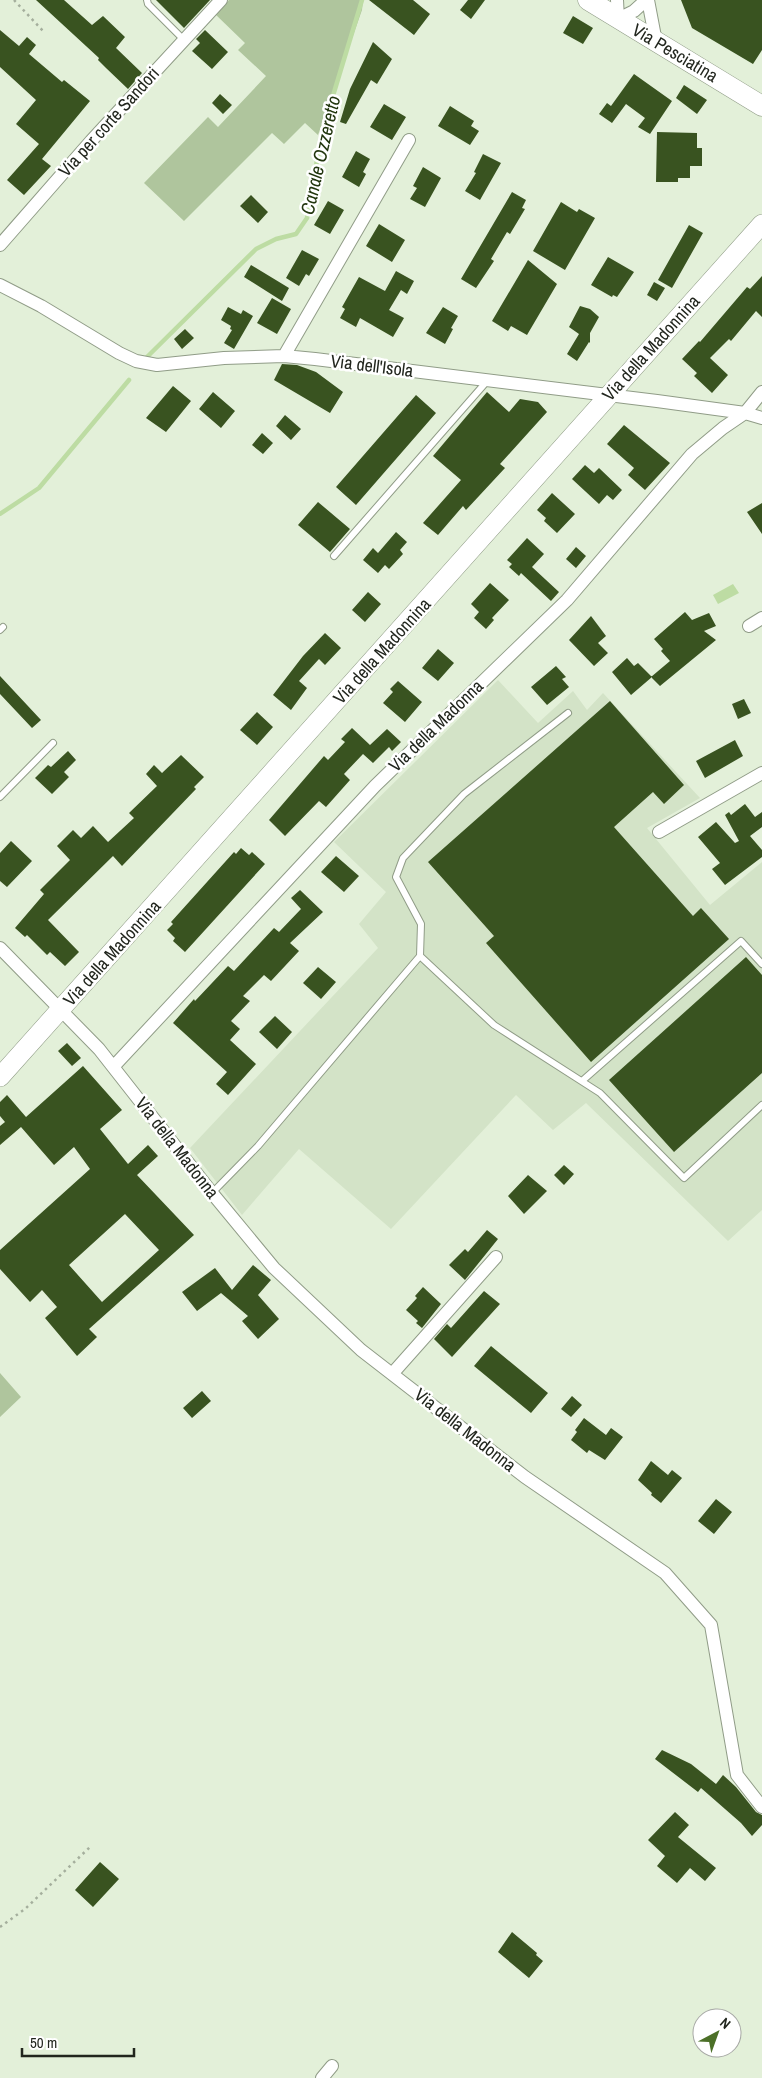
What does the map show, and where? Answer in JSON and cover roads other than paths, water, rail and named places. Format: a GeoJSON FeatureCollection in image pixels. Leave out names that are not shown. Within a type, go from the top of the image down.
{"type":"FeatureCollection","features":[{"type":"Feature","properties":{"kind":"main road","name":"Via Pesciatina"},"geometry":{"type":"LineString","coordinates":[[588,0],[617,10],[656,42],[762,106]]}},
{"type":"Feature","properties":{"kind":"street","name":"Via per corte Sandori"},"geometry":{"type":"LineString","coordinates":[[0,245],[91,140],[221,0]]}},
{"type":"Feature","properties":{"kind":"street"},"geometry":{"type":"LineString","coordinates":[[617,10],[634,11],[647,0],[656,42]]}},
{"type":"Feature","properties":{"kind":"street"},"geometry":{"type":"LineString","coordinates":[[284,356],[409,140]]}},
{"type":"Feature","properties":{"kind":"street","name":"Via della Madonnina"},"geometry":{"type":"LineString","coordinates":[[0,1077],[62,1010],[762,224]]}},
{"type":"Feature","properties":{"kind":"street","name":"Via dell'Isola"},"geometry":{"type":"LineString","coordinates":[[0,285],[42,306],[119,353],[136,361],[157,365],[224,358],[284,356],[747,410],[762,418]]}},
{"type":"Feature","properties":{"kind":"street","name":"Via della Madonna"},"geometry":{"type":"LineString","coordinates":[[114,1066],[375,786],[566,600],[692,454],[722,428],[747,410],[762,392]]}},
{"type":"Feature","properties":{"kind":"street"},"geometry":{"type":"LineString","coordinates":[[750,626],[762,618]]}},
{"type":"Feature","properties":{"kind":"street"},"geometry":{"type":"LineString","coordinates":[[659,832],[762,773]]}},
{"type":"Feature","properties":{"kind":"street","name":"Via della Madonna"},"geometry":{"type":"LineString","coordinates":[[0,948],[62,1010],[114,1066],[212,1193],[274,1268],[361,1350],[525,1477],[665,1573],[711,1625],[737,1775],[762,1807]]}},
{"type":"Feature","properties":{"kind":"street"},"geometry":{"type":"LineString","coordinates":[[392,1374],[496,1256]]}},
{"type":"Feature","properties":{"kind":"street"},"geometry":{"type":"LineString","coordinates":[[322,2078],[332,2066]]}},
{"type":"Feature","properties":{"kind":"lane"},"geometry":{"type":"LineString","coordinates":[[147,0],[148,4],[184,40]]}},
{"type":"Feature","properties":{"kind":"lane"},"geometry":{"type":"LineString","coordinates":[[334,556],[488,380]]}},
{"type":"Feature","properties":{"kind":"lane"},"geometry":{"type":"LineString","coordinates":[[212,1193],[258,1146],[420,956],[421,924],[396,877],[404,858],[464,794],[568,712]]}},
{"type":"Feature","properties":{"kind":"lane"},"geometry":{"type":"LineString","coordinates":[[0,797],[53,743]]}},
{"type":"Feature","properties":{"kind":"lane"},"geometry":{"type":"LineString","coordinates":[[582,1081],[741,941],[762,964]]}},
{"type":"Feature","properties":{"kind":"lane"},"geometry":{"type":"LineString","coordinates":[[420,956],[494,1025],[600,1093],[684,1178],[762,1105]]}},
{"type":"Feature","properties":{"kind":"waterway","name":"Canale Ozzeretto"},"geometry":{"type":"LineString","coordinates":[[146,358],[256,249],[276,239],[296,234],[307,218],[317,160],[332,99],[362,0]]}},
{"type":"Feature","properties":{"kind":"waterway","name":"Canale Ozzeretto"},"geometry":{"type":"LineString","coordinates":[[0,514],[39,488],[129,380]]}}]}
